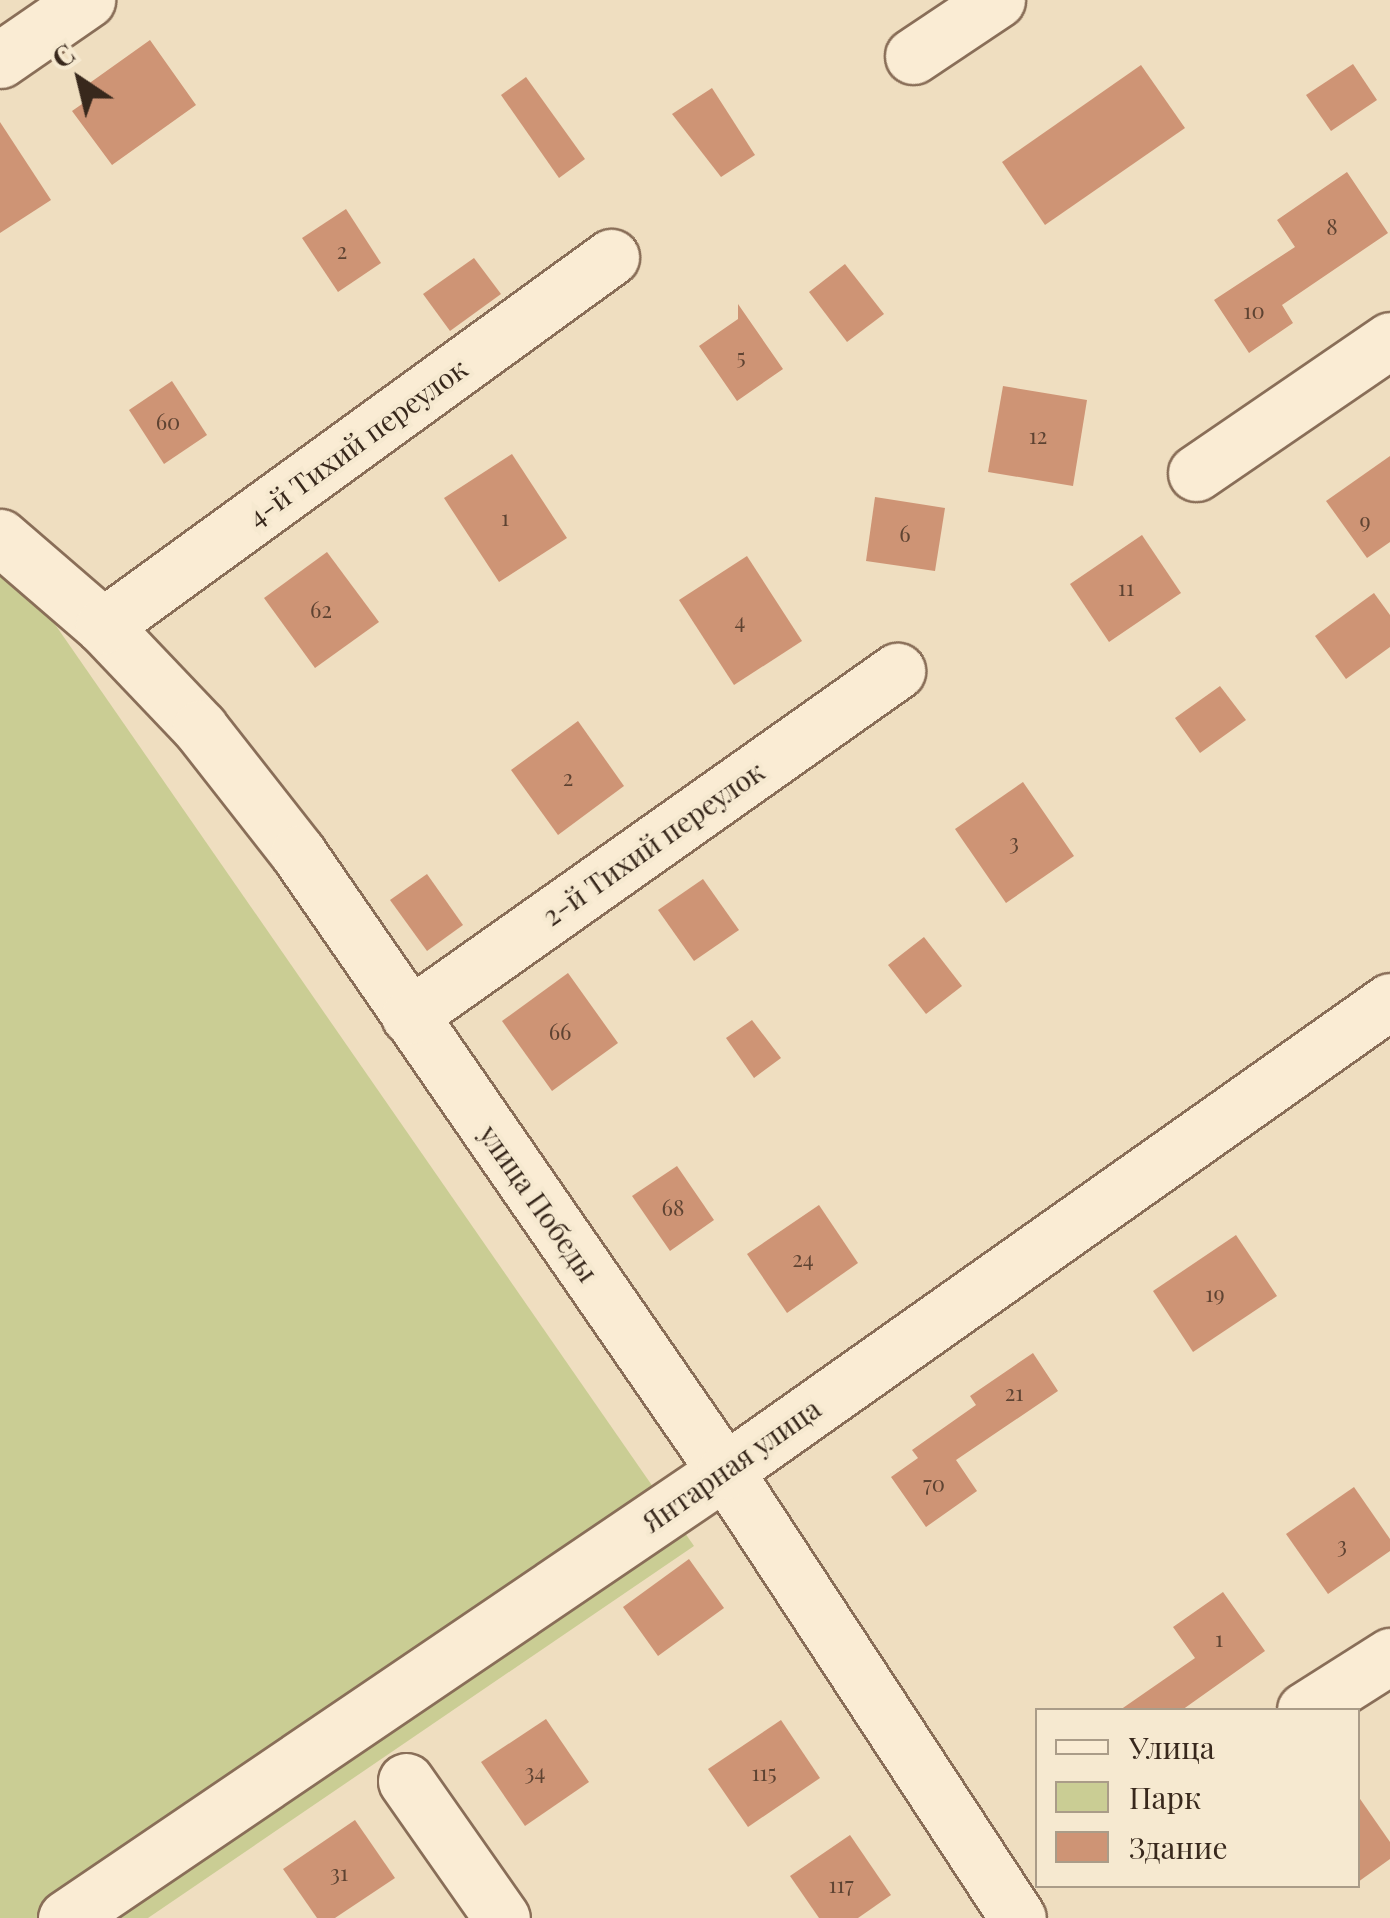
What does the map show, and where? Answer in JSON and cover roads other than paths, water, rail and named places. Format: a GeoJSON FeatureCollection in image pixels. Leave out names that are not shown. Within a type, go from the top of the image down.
{"type":"FeatureCollection","features":[{"type":"Feature","properties":{"kind":"street"},"geometry":{"type":"LineString","coordinates":[[0,60],[87,0]]}},
{"type":"Feature","properties":{"kind":"street"},"geometry":{"type":"LineString","coordinates":[[913,56],[997,0]]}},
{"type":"Feature","properties":{"kind":"street","name":"4-й Тихий переулок"},"geometry":{"type":"LineString","coordinates":[[103,626],[611,257]]}},
{"type":"Feature","properties":{"kind":"street"},"geometry":{"type":"LineString","coordinates":[[1196,473],[1390,340]]}},
{"type":"Feature","properties":{"kind":"street","name":"улица Победы"},"geometry":{"type":"LineString","coordinates":[[0,537],[103,626],[200,728],[298,853],[724,1471],[1010,1904]]}},
{"type":"Feature","properties":{"kind":"street","name":"2-й Тихий переулок"},"geometry":{"type":"LineString","coordinates":[[409,1016],[897,670]]}},
{"type":"Feature","properties":{"kind":"street","name":"Янтарная улица"},"geometry":{"type":"LineString","coordinates":[[66,1918],[724,1471],[1390,1001]]}},
{"type":"Feature","properties":{"kind":"street"},"geometry":{"type":"LineString","coordinates":[[1307,1708],[1390,1656]]}},
{"type":"Feature","properties":{"kind":"street"},"geometry":{"type":"LineString","coordinates":[[406,1781],[502,1918]]}}]}
